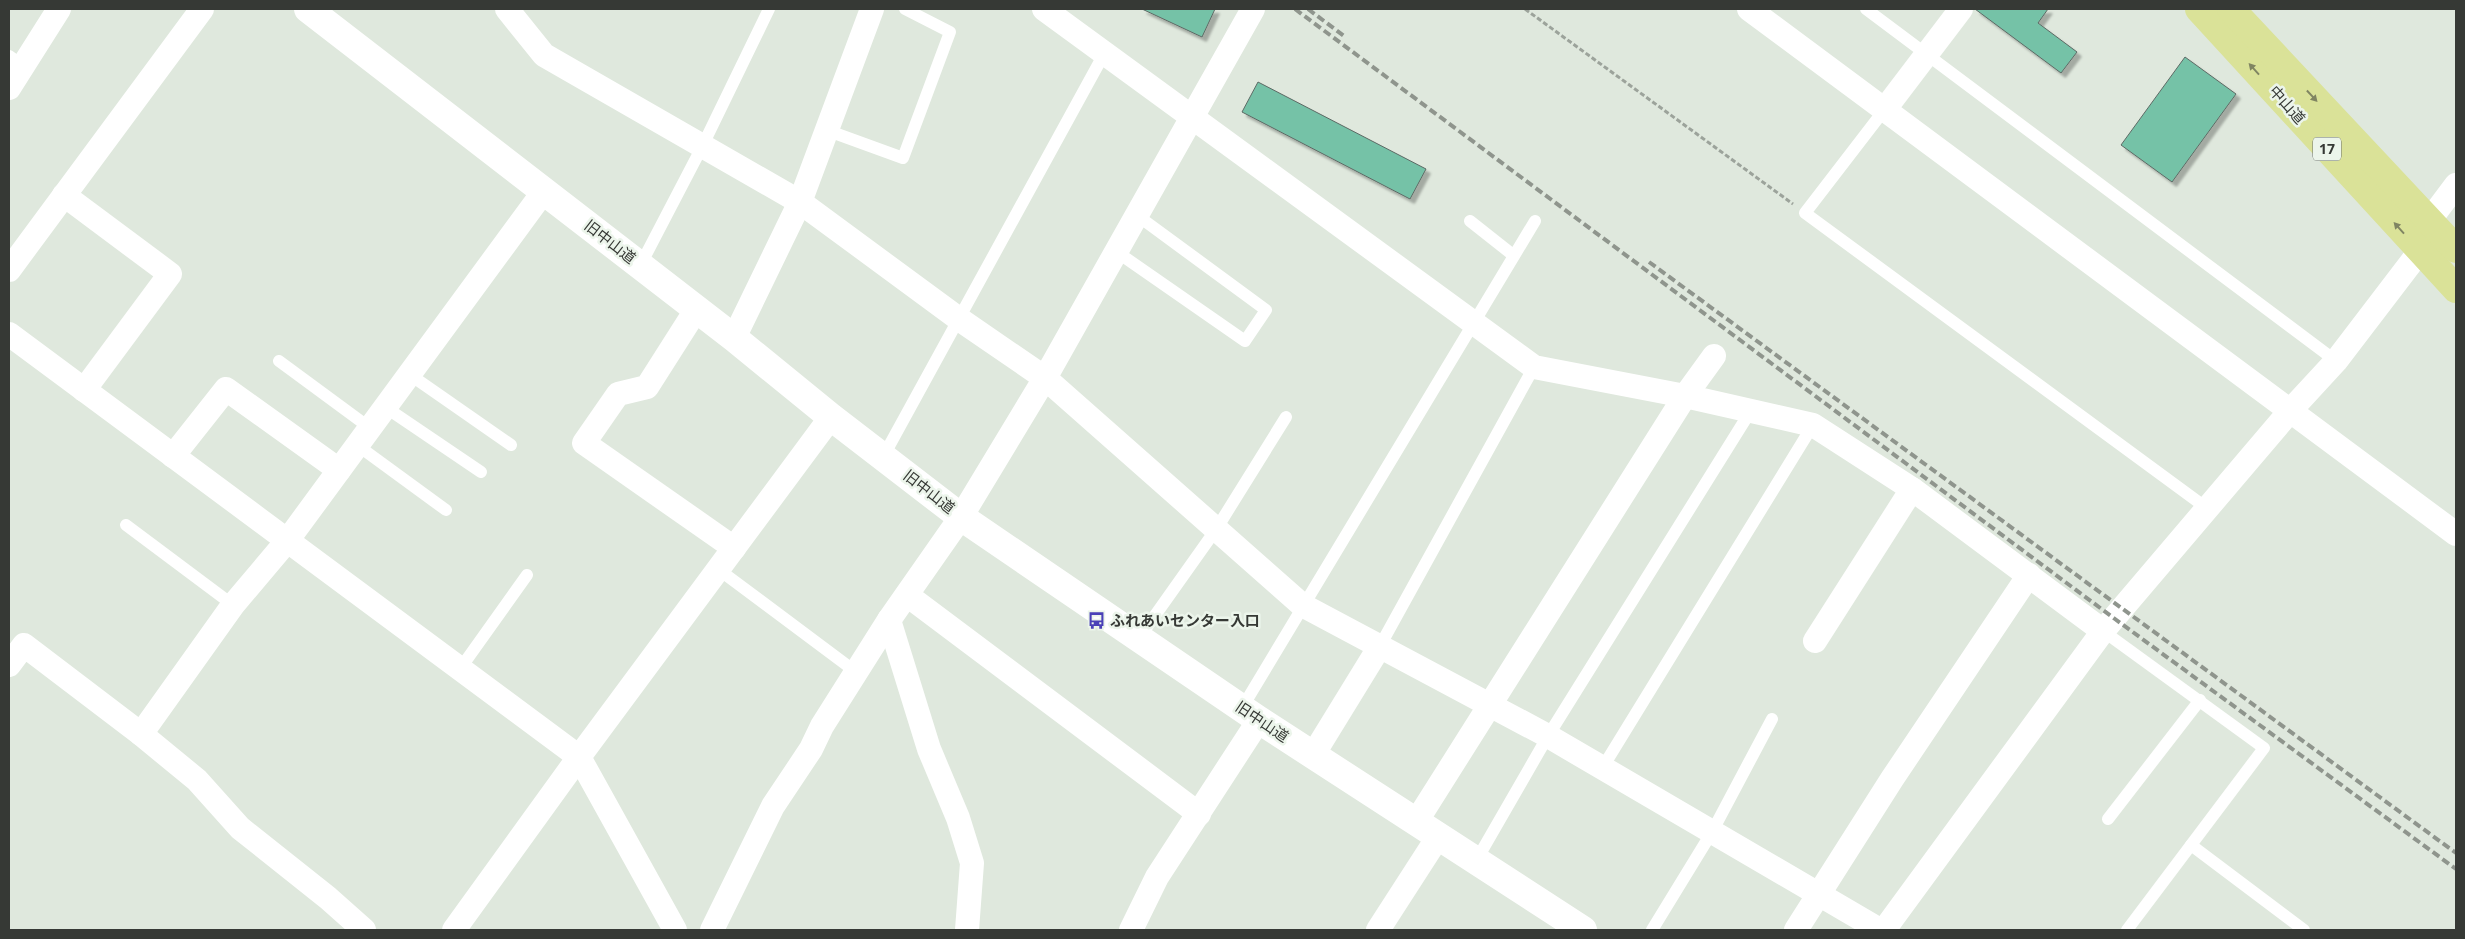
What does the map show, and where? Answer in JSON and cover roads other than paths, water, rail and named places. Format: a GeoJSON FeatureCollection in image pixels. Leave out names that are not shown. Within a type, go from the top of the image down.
{"type":"FeatureCollection","features":[{"type":"Feature","properties":{"kind":"highway","name":"中山道"},"geometry":{"type":"LineString","coordinates":[[2199,9],[2456,289]]}},
{"type":"Feature","properties":{"kind":"highway","name":"中山道"},"geometry":{"type":"LineString","coordinates":[[2231,9],[2456,249]]}},
{"type":"Feature","properties":{"kind":"main road","name":"旧中山道"},"geometry":{"type":"LineString","coordinates":[[308,9],[734,338],[831,418],[961,517],[1250,714],[1583,930]]}},
{"type":"Feature","properties":{"kind":"street"},"geometry":{"type":"LineString","coordinates":[[9,88],[16,61],[58,9]]}},
{"type":"Feature","properties":{"kind":"street"},"geometry":{"type":"LineString","coordinates":[[9,270],[202,9]]}},
{"type":"Feature","properties":{"kind":"street"},"geometry":{"type":"LineString","coordinates":[[507,9],[544,55],[800,202],[959,319],[1045,378],[1302,605],[1548,736],[1880,930]]}},
{"type":"Feature","properties":{"kind":"street"},"geometry":{"type":"LineString","coordinates":[[734,338],[800,202],[872,9]]}},
{"type":"Feature","properties":{"kind":"street"},"geometry":{"type":"LineString","coordinates":[[1044,9],[1104,54],[1193,116],[1321,213],[1534,367],[1685,396],[1813,425],[1912,489],[2103,631]]}},
{"type":"Feature","properties":{"kind":"street"},"geometry":{"type":"LineString","coordinates":[[712,930],[773,806],[811,749],[822,726],[889,620],[961,517],[1045,378],[1254,9]]}},
{"type":"Feature","properties":{"kind":"street"},"geometry":{"type":"LineString","coordinates":[[1750,9],[2456,534]]}},
{"type":"Feature","properties":{"kind":"street"},"geometry":{"type":"LineString","coordinates":[[1884,109],[1961,9]]}},
{"type":"Feature","properties":{"kind":"street"},"geometry":{"type":"LineString","coordinates":[[2429,221],[2456,185]]}},
{"type":"Feature","properties":{"kind":"street"},"geometry":{"type":"LineString","coordinates":[[141,734],[234,605],[287,541],[544,191]]}},
{"type":"Feature","properties":{"kind":"street"},"geometry":{"type":"LineString","coordinates":[[64,195],[170,274],[84,390]]}},
{"type":"Feature","properties":{"kind":"street"},"geometry":{"type":"LineString","coordinates":[[1884,930],[2103,631],[2290,411],[2336,361],[2420,250]]}},
{"type":"Feature","properties":{"kind":"street"},"geometry":{"type":"LineString","coordinates":[[696,310],[647,387],[618,394],[584,443],[734,548]]}},
{"type":"Feature","properties":{"kind":"street"},"geometry":{"type":"LineString","coordinates":[[9,334],[579,757],[675,930]]}},
{"type":"Feature","properties":{"kind":"street"},"geometry":{"type":"LineString","coordinates":[[1416,822],[1685,396],[1714,356]]}},
{"type":"Feature","properties":{"kind":"street"},"geometry":{"type":"LineString","coordinates":[[173,456],[226,389],[339,470]]}},
{"type":"Feature","properties":{"kind":"street"},"geometry":{"type":"LineString","coordinates":[[454,930],[579,757],[831,418]]}},
{"type":"Feature","properties":{"kind":"street"},"geometry":{"type":"LineString","coordinates":[[1815,641],[1912,489]]}},
{"type":"Feature","properties":{"kind":"street"},"geometry":{"type":"LineString","coordinates":[[1796,930],[1892,779],[2029,575]]}},
{"type":"Feature","properties":{"kind":"street"},"geometry":{"type":"LineString","coordinates":[[907,594],[1200,814]]}},
{"type":"Feature","properties":{"kind":"street"},"geometry":{"type":"LineString","coordinates":[[889,620],[929,749],[958,818],[972,863],[967,930]]}},
{"type":"Feature","properties":{"kind":"street"},"geometry":{"type":"LineString","coordinates":[[9,665],[24,646],[141,734],[197,780],[240,828],[328,898],[364,930]]}},
{"type":"Feature","properties":{"kind":"street"},"geometry":{"type":"LineString","coordinates":[[1313,755],[1380,646]]}},
{"type":"Feature","properties":{"kind":"street"},"geometry":{"type":"LineString","coordinates":[[1131,930],[1157,877],[1200,814],[1250,714]]}},
{"type":"Feature","properties":{"kind":"street"},"geometry":{"type":"LineString","coordinates":[[1378,930],[1438,837]]}},
{"type":"Feature","properties":{"kind":"lane"},"geometry":{"type":"LineString","coordinates":[[640,266],[702,147],[769,9]]}},
{"type":"Feature","properties":{"kind":"lane"},"geometry":{"type":"LineString","coordinates":[[826,130],[903,158],[950,32],[905,9]]}},
{"type":"Feature","properties":{"kind":"lane"},"geometry":{"type":"LineString","coordinates":[[1866,9],[2336,361]]}},
{"type":"Feature","properties":{"kind":"lane"},"geometry":{"type":"LineString","coordinates":[[883,457],[1104,54]]}},
{"type":"Feature","properties":{"kind":"lane"},"geometry":{"type":"LineString","coordinates":[[1884,109],[1806,213],[2208,509]]}},
{"type":"Feature","properties":{"kind":"lane"},"geometry":{"type":"LineString","coordinates":[[1117,252],[1245,341],[1266,310],[1138,216]]}},
{"type":"Feature","properties":{"kind":"lane"},"geometry":{"type":"LineString","coordinates":[[1470,221],[1513,255]]}},
{"type":"Feature","properties":{"kind":"lane"},"geometry":{"type":"LineString","coordinates":[[1250,714],[1302,605],[1535,221]]}},
{"type":"Feature","properties":{"kind":"lane"},"geometry":{"type":"LineString","coordinates":[[279,361],[446,510]]}},
{"type":"Feature","properties":{"kind":"lane"},"geometry":{"type":"LineString","coordinates":[[1380,646],[1534,367]]}},
{"type":"Feature","properties":{"kind":"lane"},"geometry":{"type":"LineString","coordinates":[[409,374],[511,445]]}},
{"type":"Feature","properties":{"kind":"lane"},"geometry":{"type":"LineString","coordinates":[[385,407],[481,472]]}},
{"type":"Feature","properties":{"kind":"lane"},"geometry":{"type":"LineString","coordinates":[[1476,861],[1548,736],[1750,412]]}},
{"type":"Feature","properties":{"kind":"lane"},"geometry":{"type":"LineString","coordinates":[[1139,638],[1217,528],[1286,418]]}},
{"type":"Feature","properties":{"kind":"lane"},"geometry":{"type":"LineString","coordinates":[[1603,767],[1813,425]]}},
{"type":"Feature","properties":{"kind":"lane"},"geometry":{"type":"LineString","coordinates":[[126,525],[234,605]]}},
{"type":"Feature","properties":{"kind":"lane"},"geometry":{"type":"LineString","coordinates":[[718,569],[856,672]]}},
{"type":"Feature","properties":{"kind":"lane"},"geometry":{"type":"LineString","coordinates":[[460,669],[527,574]]}},
{"type":"Feature","properties":{"kind":"lane"},"geometry":{"type":"LineString","coordinates":[[2103,631],[2264,748],[2127,930]]}},
{"type":"Feature","properties":{"kind":"lane"},"geometry":{"type":"LineString","coordinates":[[2108,819],[2200,700]]}},
{"type":"Feature","properties":{"kind":"lane"},"geometry":{"type":"LineString","coordinates":[[1652,930],[1712,832],[1772,719]]}},
{"type":"Feature","properties":{"kind":"lane"},"geometry":{"type":"LineString","coordinates":[[2190,845],[2288,926],[2304,930]]}},
{"type":"Feature","properties":{"kind":"railway"},"geometry":{"type":"LineString","coordinates":[[1295,9],[2115,619],[2456,869]]}},
{"type":"Feature","properties":{"kind":"railway"},"geometry":{"type":"LineString","coordinates":[[1308,9],[1344,36]]}},
{"type":"Feature","properties":{"kind":"railway"},"geometry":{"type":"LineString","coordinates":[[1649,262],[2456,853]]}},
{"type":"Feature","properties":{"kind":"place","name":"ふれあいセンター入口"},"geometry":{"type":"Point","coordinates":[1096,621]}}]}
